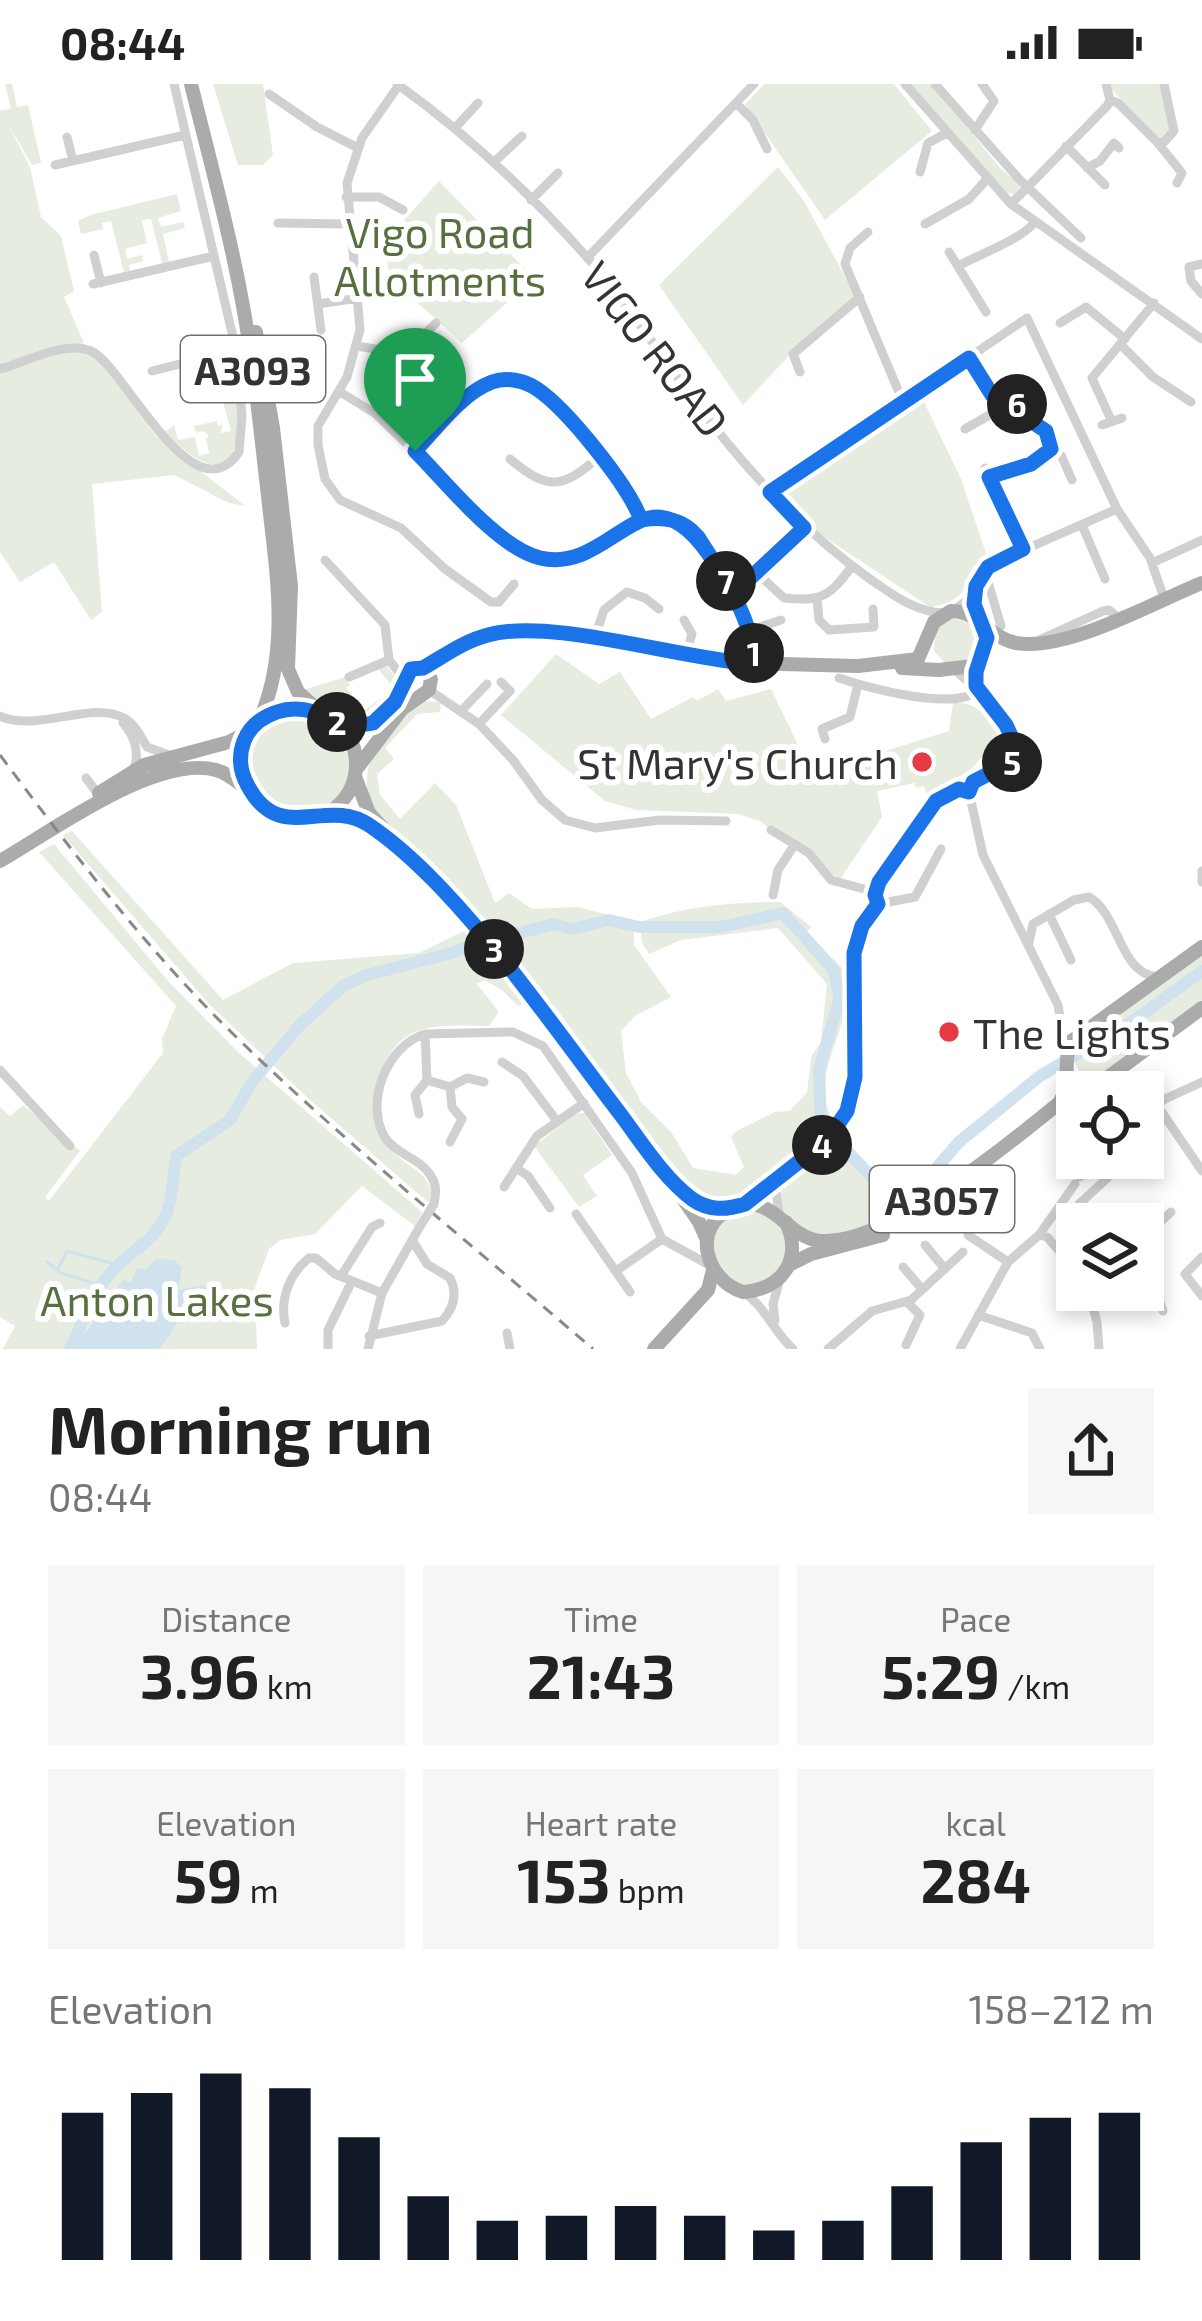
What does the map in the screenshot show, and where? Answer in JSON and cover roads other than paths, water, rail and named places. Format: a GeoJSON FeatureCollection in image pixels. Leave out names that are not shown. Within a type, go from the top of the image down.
{"type":"FeatureCollection","features":[{"type":"Feature","properties":{"kind":"main road","name":"A3093"},"geometry":{"type":"LineString","coordinates":[[191,84],[254,322],[273,428],[291,586],[288,669],[298,692],[319,711]]}},
{"type":"Feature","properties":{"kind":"main road","name":"A3093"},"geometry":{"type":"LineString","coordinates":[[228,235],[251,358],[277,587],[276,672],[254,726]]}},
{"type":"Feature","properties":{"kind":"main road"},"geometry":{"type":"LineString","coordinates":[[880,665],[915,660],[949,612],[981,621],[1009,641],[1036,644],[1066,637],[1202,583]]}},
{"type":"Feature","properties":{"kind":"main road"},"geometry":{"type":"LineString","coordinates":[[981,621],[982,656]]}},
{"type":"Feature","properties":{"kind":"main road"},"geometry":{"type":"LineString","coordinates":[[339,724],[377,721],[412,677],[456,649],[507,632],[755,664],[953,669],[1009,641]]}},
{"type":"Feature","properties":{"kind":"main road"},"geometry":{"type":"LineString","coordinates":[[929,637],[936,658],[953,669]]}},
{"type":"Feature","properties":{"kind":"main road"},"geometry":{"type":"LineString","coordinates":[[0,861],[116,792],[140,768],[206,768],[226,774],[268,810],[286,818],[305,820],[329,813],[346,800],[412,677]]}},
{"type":"Feature","properties":{"kind":"main road"},"geometry":{"type":"LineString","coordinates":[[68,820],[140,768],[229,742],[284,710],[319,711],[339,724],[355,748],[369,813],[492,946],[700,1222],[712,1268],[709,1288],[654,1349]]}},
{"type":"Feature","properties":{"kind":"main road"},"geometry":{"type":"LineString","coordinates":[[252,793],[241,763],[254,726]]}},
{"type":"Feature","properties":{"kind":"main road"},"geometry":{"type":"LineString","coordinates":[[329,813],[359,819],[407,856]]}},
{"type":"Feature","properties":{"kind":"main road","name":"A3057"},"geometry":{"type":"LineString","coordinates":[[745,1204],[764,1206],[809,1238],[824,1241],[872,1230],[904,1215],[1058,1104],[1066,1090],[1066,1057],[1076,1037],[1202,947]]}},
{"type":"Feature","properties":{"kind":"main road"},"geometry":{"type":"LineString","coordinates":[[1117,1071],[1202,1008]]}},
{"type":"Feature","properties":{"kind":"main road"},"geometry":{"type":"LineString","coordinates":[[1066,1057],[1073,1071]]}},
{"type":"Feature","properties":{"kind":"main road","name":"A3057"},"geometry":{"type":"LineString","coordinates":[[791,1264],[811,1254],[868,1241],[914,1219],[1056,1115]]}},
{"type":"Feature","properties":{"kind":"main road"},"geometry":{"type":"LineString","coordinates":[[656,1161],[693,1199],[728,1210]]}},
{"type":"Feature","properties":{"kind":"main road"},"geometry":{"type":"LineString","coordinates":[[706,1242],[716,1221],[745,1204]]}},
{"type":"Feature","properties":{"kind":"main road"},"geometry":{"type":"LineString","coordinates":[[685,1315],[780,1279],[791,1264],[794,1247],[783,1218]]}},
{"type":"Feature","properties":{"kind":"main road"},"geometry":{"type":"LineString","coordinates":[[712,1268],[724,1283],[741,1292]]}},
{"type":"Feature","properties":{"kind":"street"},"geometry":{"type":"LineString","coordinates":[[0,369],[73,348],[94,352],[117,373],[157,432],[194,462],[214,468],[235,459],[242,442],[236,350],[174,84]]}},
{"type":"Feature","properties":{"kind":"street"},"geometry":{"type":"LineString","coordinates":[[587,257],[754,84]]}},
{"type":"Feature","properties":{"kind":"street"},"geometry":{"type":"LineString","coordinates":[[904,84],[1011,204],[1202,343]]}},
{"type":"Feature","properties":{"kind":"street"},"geometry":{"type":"LineString","coordinates":[[936,84],[1027,187],[1081,238]]}},
{"type":"Feature","properties":{"kind":"street"},"geometry":{"type":"LineString","coordinates":[[975,130],[994,101],[982,84]]}},
{"type":"Feature","properties":{"kind":"street"},"geometry":{"type":"LineString","coordinates":[[1106,84],[1110,100]]}},
{"type":"Feature","properties":{"kind":"street"},"geometry":{"type":"LineString","coordinates":[[1157,142],[1174,134],[1164,84]]}},
{"type":"Feature","properties":{"kind":"street"},"geometry":{"type":"LineString","coordinates":[[398,85],[358,148],[346,197],[358,298],[357,346],[340,392],[317,432],[328,487],[349,507],[401,528],[491,602],[499,602],[514,584]]}},
{"type":"Feature","properties":{"kind":"street","name":"VIGO ROAD"},"geometry":{"type":"LineString","coordinates":[[398,85],[494,162],[587,257],[645,328],[699,406],[804,528],[916,608],[949,612]]}},
{"type":"Feature","properties":{"kind":"street"},"geometry":{"type":"LineString","coordinates":[[269,94],[358,148]]}},
{"type":"Feature","properties":{"kind":"street"},"geometry":{"type":"LineString","coordinates":[[1110,100],[1157,142],[1182,173]]}},
{"type":"Feature","properties":{"kind":"street"},"geometry":{"type":"LineString","coordinates":[[1011,204],[1110,100]]}},
{"type":"Feature","properties":{"kind":"street"},"geometry":{"type":"LineString","coordinates":[[455,128],[478,103]]}},
{"type":"Feature","properties":{"kind":"street"},"geometry":{"type":"LineString","coordinates":[[736,103],[753,120],[767,149]]}},
{"type":"Feature","properties":{"kind":"street"},"geometry":{"type":"LineString","coordinates":[[920,172],[928,142],[947,133]]}},
{"type":"Feature","properties":{"kind":"street"},"geometry":{"type":"LineString","coordinates":[[55,165],[185,135]]}},
{"type":"Feature","properties":{"kind":"street"},"geometry":{"type":"LineString","coordinates":[[494,162],[522,136]]}},
{"type":"Feature","properties":{"kind":"street"},"geometry":{"type":"LineString","coordinates":[[68,137],[73,160]]}},
{"type":"Feature","properties":{"kind":"street"},"geometry":{"type":"LineString","coordinates":[[1088,168],[1114,143],[1119,148]]}},
{"type":"Feature","properties":{"kind":"street"},"geometry":{"type":"LineString","coordinates":[[1066,146],[1105,185]]}},
{"type":"Feature","properties":{"kind":"street"},"geometry":{"type":"LineString","coordinates":[[531,200],[558,173]]}},
{"type":"Feature","properties":{"kind":"street"},"geometry":{"type":"LineString","coordinates":[[927,205],[930,221],[969,199],[987,179]]}},
{"type":"Feature","properties":{"kind":"street"},"geometry":{"type":"LineString","coordinates":[[346,197],[379,197],[403,210]]}},
{"type":"Feature","properties":{"kind":"street"},"geometry":{"type":"LineString","coordinates":[[278,223],[348,224]]}},
{"type":"Feature","properties":{"kind":"street"},"geometry":{"type":"LineString","coordinates":[[958,266],[997,244],[1023,236],[1034,223]]}},
{"type":"Feature","properties":{"kind":"street"},"geometry":{"type":"LineString","coordinates":[[868,232],[853,244],[845,259],[903,402]]}},
{"type":"Feature","properties":{"kind":"street"},"geometry":{"type":"LineString","coordinates":[[949,252],[986,312]]}},
{"type":"Feature","properties":{"kind":"street"},"geometry":{"type":"LineString","coordinates":[[94,255],[97,284],[214,256]]}},
{"type":"Feature","properties":{"kind":"street"},"geometry":{"type":"LineString","coordinates":[[1202,264],[1186,266],[1202,294]]}},
{"type":"Feature","properties":{"kind":"street"},"geometry":{"type":"LineString","coordinates":[[314,277],[321,330]]}},
{"type":"Feature","properties":{"kind":"street"},"geometry":{"type":"LineString","coordinates":[[800,372],[793,354],[860,297]]}},
{"type":"Feature","properties":{"kind":"street"},"geometry":{"type":"LineString","coordinates":[[318,304],[358,298]]}},
{"type":"Feature","properties":{"kind":"street"},"geometry":{"type":"LineString","coordinates":[[1112,422],[1088,378],[1153,305]]}},
{"type":"Feature","properties":{"kind":"street"},"geometry":{"type":"LineString","coordinates":[[1068,321],[1086,307],[1153,377],[1191,402]]}},
{"type":"Feature","properties":{"kind":"street"},"geometry":{"type":"LineString","coordinates":[[770,492],[1023,320],[1030,320],[1117,509],[1152,562],[1165,598]]}},
{"type":"Feature","properties":{"kind":"street"},"geometry":{"type":"LineString","coordinates":[[357,346],[404,354],[436,323]]}},
{"type":"Feature","properties":{"kind":"street"},"geometry":{"type":"LineString","coordinates":[[152,371],[236,350]]}},
{"type":"Feature","properties":{"kind":"street"},"geometry":{"type":"LineString","coordinates":[[969,358],[992,395],[1019,405],[1029,420],[1046,431],[1051,449],[1061,455],[1072,480]]}},
{"type":"Feature","properties":{"kind":"street"},"geometry":{"type":"LineString","coordinates":[[415,451],[476,392],[505,380],[522,382],[539,390],[621,478],[641,520]]}},
{"type":"Feature","properties":{"kind":"street"},"geometry":{"type":"LineString","coordinates":[[340,392],[376,414],[506,541],[536,557],[574,557],[641,520],[671,519],[692,529],[734,593],[755,664]]}},
{"type":"Feature","properties":{"kind":"street"},"geometry":{"type":"LineString","coordinates":[[965,429],[993,413],[1002,401]]}},
{"type":"Feature","properties":{"kind":"street"},"geometry":{"type":"LineString","coordinates":[[1023,549],[987,472],[1031,464],[1051,449]]}},
{"type":"Feature","properties":{"kind":"street"},"geometry":{"type":"LineString","coordinates":[[510,458],[533,477],[556,484],[577,476],[600,456]]}},
{"type":"Feature","properties":{"kind":"street"},"geometry":{"type":"LineString","coordinates":[[949,612],[992,564],[1117,509]]}},
{"type":"Feature","properties":{"kind":"street"},"geometry":{"type":"LineString","coordinates":[[1082,525],[1105,579]]}},
{"type":"Feature","properties":{"kind":"street"},"geometry":{"type":"LineString","coordinates":[[734,593],[804,528]]}},
{"type":"Feature","properties":{"kind":"street"},"geometry":{"type":"LineString","coordinates":[[1152,562],[1202,541]]}},
{"type":"Feature","properties":{"kind":"street"},"geometry":{"type":"LineString","coordinates":[[325,560],[385,625],[412,677],[479,724],[553,812],[579,826],[726,821]]}},
{"type":"Feature","properties":{"kind":"street"},"geometry":{"type":"LineString","coordinates":[[758,574],[784,598],[817,598],[832,593],[852,566]]}},
{"type":"Feature","properties":{"kind":"street"},"geometry":{"type":"LineString","coordinates":[[979,581],[974,604],[981,621]]}},
{"type":"Feature","properties":{"kind":"street"},"geometry":{"type":"LineString","coordinates":[[979,581],[989,583],[1001,626]]}},
{"type":"Feature","properties":{"kind":"street"},"geometry":{"type":"LineString","coordinates":[[594,640],[604,610],[627,592],[659,609]]}},
{"type":"Feature","properties":{"kind":"street"},"geometry":{"type":"LineString","coordinates":[[817,598],[819,620],[826,629],[874,631],[873,609]]}},
{"type":"Feature","properties":{"kind":"street","name":"VIGO ROAD"},"geometry":{"type":"LineString","coordinates":[[916,608],[929,637]]}},
{"type":"Feature","properties":{"kind":"street"},"geometry":{"type":"LineString","coordinates":[[684,620],[692,634],[686,657]]}},
{"type":"Feature","properties":{"kind":"street"},"geometry":{"type":"LineString","coordinates":[[748,632],[781,620]]}},
{"type":"Feature","properties":{"kind":"street"},"geometry":{"type":"LineString","coordinates":[[839,678],[950,699],[970,697],[977,688],[982,656]]}},
{"type":"Feature","properties":{"kind":"street"},"geometry":{"type":"LineString","coordinates":[[953,669],[977,688],[1006,725],[1021,757],[973,782],[969,792],[983,855],[1058,1005],[1066,1057]]}},
{"type":"Feature","properties":{"kind":"street"},"geometry":{"type":"LineString","coordinates":[[349,676],[412,677]]}},
{"type":"Feature","properties":{"kind":"street"},"geometry":{"type":"LineString","coordinates":[[479,724],[510,691],[501,682]]}},
{"type":"Feature","properties":{"kind":"street"},"geometry":{"type":"LineString","coordinates":[[462,710],[488,684]]}},
{"type":"Feature","properties":{"kind":"street"},"geometry":{"type":"LineString","coordinates":[[822,730],[850,717],[858,684]]}},
{"type":"Feature","properties":{"kind":"street"},"geometry":{"type":"LineString","coordinates":[[115,715],[130,732],[140,768]]}},
{"type":"Feature","properties":{"kind":"street"},"geometry":{"type":"LineString","coordinates":[[0,716],[23,721],[115,715],[131,724],[151,750],[180,754]]}},
{"type":"Feature","properties":{"kind":"street"},"geometry":{"type":"LineString","coordinates":[[131,724],[142,747],[140,768]]}},
{"type":"Feature","properties":{"kind":"street"},"geometry":{"type":"LineString","coordinates":[[86,778],[98,794]]}},
{"type":"Feature","properties":{"kind":"street"},"geometry":{"type":"LineString","coordinates":[[745,1204],[831,1136],[855,1084],[854,981],[860,931],[933,801],[959,789],[969,792]]}},
{"type":"Feature","properties":{"kind":"street"},"geometry":{"type":"LineString","coordinates":[[771,830],[809,853],[831,880],[895,904],[915,897],[941,849]]}},
{"type":"Feature","properties":{"kind":"street"},"geometry":{"type":"LineString","coordinates":[[773,895],[778,870],[795,844]]}},
{"type":"Feature","properties":{"kind":"street"},"geometry":{"type":"LineString","coordinates":[[1202,871],[1202,882]]}},
{"type":"Feature","properties":{"kind":"street"},"geometry":{"type":"LineString","coordinates":[[1033,924],[1076,899],[1095,899],[1137,969],[1146,976],[1161,977]]}},
{"type":"Feature","properties":{"kind":"street"},"geometry":{"type":"LineString","coordinates":[[1010,906],[1033,924]]}},
{"type":"Feature","properties":{"kind":"street"},"geometry":{"type":"LineString","coordinates":[[1049,914],[1071,960]]}},
{"type":"Feature","properties":{"kind":"street"},"geometry":{"type":"LineString","coordinates":[[1030,947],[1033,924]]}},
{"type":"Feature","properties":{"kind":"street"},"geometry":{"type":"LineString","coordinates":[[419,1114],[416,1095],[427,1080],[425,1034]]}},
{"type":"Feature","properties":{"kind":"street"},"geometry":{"type":"LineString","coordinates":[[368,1349],[382,1293],[434,1204],[436,1188],[430,1174],[387,1140],[378,1115],[390,1059],[410,1039],[425,1034],[523,1034],[549,1053],[639,1186],[662,1239],[712,1268]]}},
{"type":"Feature","properties":{"kind":"street"},"geometry":{"type":"LineString","coordinates":[[502,1062],[523,1076],[557,1121]]}},
{"type":"Feature","properties":{"kind":"street"},"geometry":{"type":"LineString","coordinates":[[0,1070],[70,1146]]}},
{"type":"Feature","properties":{"kind":"street"},"geometry":{"type":"LineString","coordinates":[[427,1080],[450,1087],[467,1078],[484,1082]]}},
{"type":"Feature","properties":{"kind":"street"},"geometry":{"type":"LineString","coordinates":[[1164,1101],[1202,1082]]}},
{"type":"Feature","properties":{"kind":"street"},"geometry":{"type":"LineString","coordinates":[[450,1087],[452,1107],[462,1119],[450,1142]]}},
{"type":"Feature","properties":{"kind":"street"},"geometry":{"type":"LineString","coordinates":[[504,1187],[537,1136],[584,1102]]}},
{"type":"Feature","properties":{"kind":"street"},"geometry":{"type":"LineString","coordinates":[[1164,1116],[1202,1171]]}},
{"type":"Feature","properties":{"kind":"street"},"geometry":{"type":"LineString","coordinates":[[516,1168],[528,1175],[550,1208]]}},
{"type":"Feature","properties":{"kind":"street"},"geometry":{"type":"LineString","coordinates":[[780,1175],[776,1191],[783,1218]]}},
{"type":"Feature","properties":{"kind":"street"},"geometry":{"type":"LineString","coordinates":[[960,1349],[1008,1262],[1039,1235],[1078,1179]]}},
{"type":"Feature","properties":{"kind":"street"},"geometry":{"type":"LineString","coordinates":[[1099,1179],[1099,1185]]}},
{"type":"Feature","properties":{"kind":"street"},"geometry":{"type":"LineString","coordinates":[[1080,1203],[1108,1179]]}},
{"type":"Feature","properties":{"kind":"street"},"geometry":{"type":"LineString","coordinates":[[1164,1218],[1171,1212]]}},
{"type":"Feature","properties":{"kind":"street"},"geometry":{"type":"LineString","coordinates":[[576,1214],[630,1292]]}},
{"type":"Feature","properties":{"kind":"street"},"geometry":{"type":"LineString","coordinates":[[328,1349],[346,1278],[373,1223]]}},
{"type":"Feature","properties":{"kind":"street"},"geometry":{"type":"LineString","coordinates":[[968,1235],[984,1236],[1008,1262]]}},
{"type":"Feature","properties":{"kind":"street"},"geometry":{"type":"LineString","coordinates":[[1039,1235],[1056,1247]]}},
{"type":"Feature","properties":{"kind":"street"},"geometry":{"type":"LineString","coordinates":[[616,1271],[662,1239]]}},
{"type":"Feature","properties":{"kind":"street"},"geometry":{"type":"LineString","coordinates":[[369,1336],[446,1318],[455,1292],[450,1278],[427,1264],[412,1240]]}},
{"type":"Feature","properties":{"kind":"street"},"geometry":{"type":"LineString","coordinates":[[685,1254],[706,1242]]}},
{"type":"Feature","properties":{"kind":"street"},"geometry":{"type":"LineString","coordinates":[[925,1245],[945,1269]]}},
{"type":"Feature","properties":{"kind":"street"},"geometry":{"type":"LineString","coordinates":[[828,1349],[872,1311],[907,1302],[963,1252]]}},
{"type":"Feature","properties":{"kind":"street"},"geometry":{"type":"LineString","coordinates":[[441,1271],[452,1257]]}},
{"type":"Feature","properties":{"kind":"street"},"geometry":{"type":"LineString","coordinates":[[1202,1257],[1185,1274],[1202,1296]]}},
{"type":"Feature","properties":{"kind":"street"},"geometry":{"type":"LineString","coordinates":[[285,1323],[286,1292],[302,1263],[316,1258],[346,1278],[382,1293]]}},
{"type":"Feature","properties":{"kind":"street"},"geometry":{"type":"LineString","coordinates":[[903,1268],[922,1289]]}},
{"type":"Feature","properties":{"kind":"street"},"geometry":{"type":"LineString","coordinates":[[780,1279],[773,1317],[790,1347]]}},
{"type":"Feature","properties":{"kind":"street"},"geometry":{"type":"LineString","coordinates":[[741,1292],[760,1305],[790,1347]]}},
{"type":"Feature","properties":{"kind":"street"},"geometry":{"type":"LineString","coordinates":[[906,1345],[920,1315],[907,1302]]}},
{"type":"Feature","properties":{"kind":"street"},"geometry":{"type":"LineString","coordinates":[[1094,1311],[1099,1349]]}},
{"type":"Feature","properties":{"kind":"street"},"geometry":{"type":"LineString","coordinates":[[978,1315],[1032,1333],[1040,1349]]}},
{"type":"Feature","properties":{"kind":"street"},"geometry":{"type":"LineString","coordinates":[[507,1333],[510,1349]]}},
{"type":"Feature","properties":{"kind":"water","name":"Anton Lakes"},"geometry":{"type":"Polygon","coordinates":[[[156,1259],[174,1260],[182,1267],[178,1290],[204,1285],[209,1291],[205,1301],[187,1301],[159,1349],[66,1349],[78,1323],[84,1326],[84,1335],[123,1280],[131,1282],[137,1268],[146,1270],[156,1259]]]}},
{"type":"Feature","properties":{"kind":"waterway"},"geometry":{"type":"LineString","coordinates":[[70,1349],[108,1276],[163,1221],[176,1156],[230,1120],[252,1082],[299,1026],[343,986],[367,975],[452,953],[499,933],[553,924],[573,929],[609,920],[639,927],[721,927],[783,913],[833,969],[840,997],[819,1070],[821,1124],[894,1200],[914,1194],[959,1142],[1040,1076],[1136,1019],[1202,971]]}},
{"type":"Feature","properties":{"kind":"waterway"},"geometry":{"type":"LineString","coordinates":[[57,1270],[67,1251],[118,1265]]}},
{"type":"Feature","properties":{"kind":"waterway"},"geometry":{"type":"LineString","coordinates":[[46,1261],[61,1273],[102,1286]]}},
{"type":"Feature","properties":{"kind":"railway"},"geometry":{"type":"LineString","coordinates":[[0,755],[137,930],[228,1029],[362,1152],[593,1349]]}},
{"type":"Feature","properties":{"kind":"place","name":"St Mary's Church"},"geometry":{"type":"Point","coordinates":[922,762]}},
{"type":"Feature","properties":{"kind":"place","name":"The Lights"},"geometry":{"type":"Point","coordinates":[949,1032]}},
{"type":"Feature","properties":{"kind":"park label","name":"Vigo Road Allotments"},"geometry":{"type":"Point","coordinates":[440,255]}}]}
